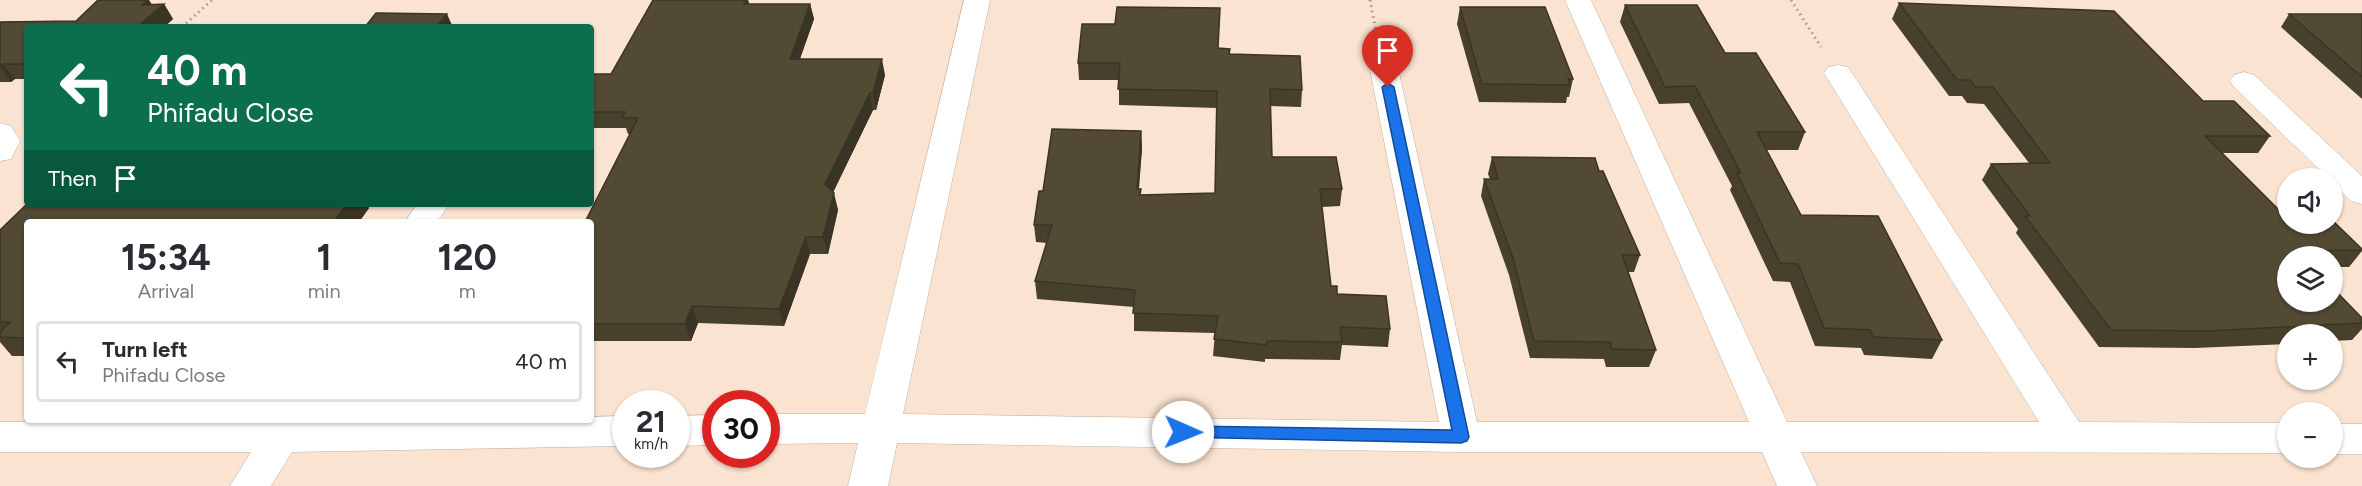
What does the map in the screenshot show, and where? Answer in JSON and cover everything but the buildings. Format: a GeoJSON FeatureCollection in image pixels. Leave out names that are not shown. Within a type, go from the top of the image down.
{"type":"FeatureCollection","features":[{"type":"Feature","properties":{"kind":"street"},"geometry":{"type":"LineString","coordinates":[[868,486],[977,0]]}},
{"type":"Feature","properties":{"kind":"street"},"geometry":{"type":"LineString","coordinates":[[1578,0],[1797,486]]}},
{"type":"Feature","properties":{"kind":"street"},"geometry":{"type":"LineString","coordinates":[[1383,64],[1461,437]]}},
{"type":"Feature","properties":{"kind":"street"},"geometry":{"type":"LineString","coordinates":[[1838,73],[2068,436]]}},
{"type":"Feature","properties":{"kind":"street"},"geometry":{"type":"LineString","coordinates":[[2244,81],[2362,194]]}},
{"type":"Feature","properties":{"kind":"street"},"geometry":{"type":"LineString","coordinates":[[0,132],[5,141],[0,152]]}},
{"type":"Feature","properties":{"kind":"street"},"geometry":{"type":"LineString","coordinates":[[0,437],[287,428],[612,431]]}},
{"type":"Feature","properties":{"kind":"street"},"geometry":{"type":"LineString","coordinates":[[250,486],[287,428]]}},
{"type":"Feature","properties":{"kind":"street"},"geometry":{"type":"LineString","coordinates":[[780,429],[882,428],[1461,437],[2277,438]]}},
{"type":"Feature","properties":{"kind":"street"},"geometry":{"type":"LineString","coordinates":[[2343,439],[2362,439]]}},
{"type":"Feature","properties":{"kind":"path"},"geometry":{"type":"LineString","coordinates":[[185,24],[212,0]]}},
{"type":"Feature","properties":{"kind":"path"},"geometry":{"type":"LineString","coordinates":[[1791,0],[1838,73]]}},
{"type":"Feature","properties":{"kind":"route"},"geometry":{"type":"LineString","coordinates":[[1183,432],[1461,437],[1388,87]]}}]}
